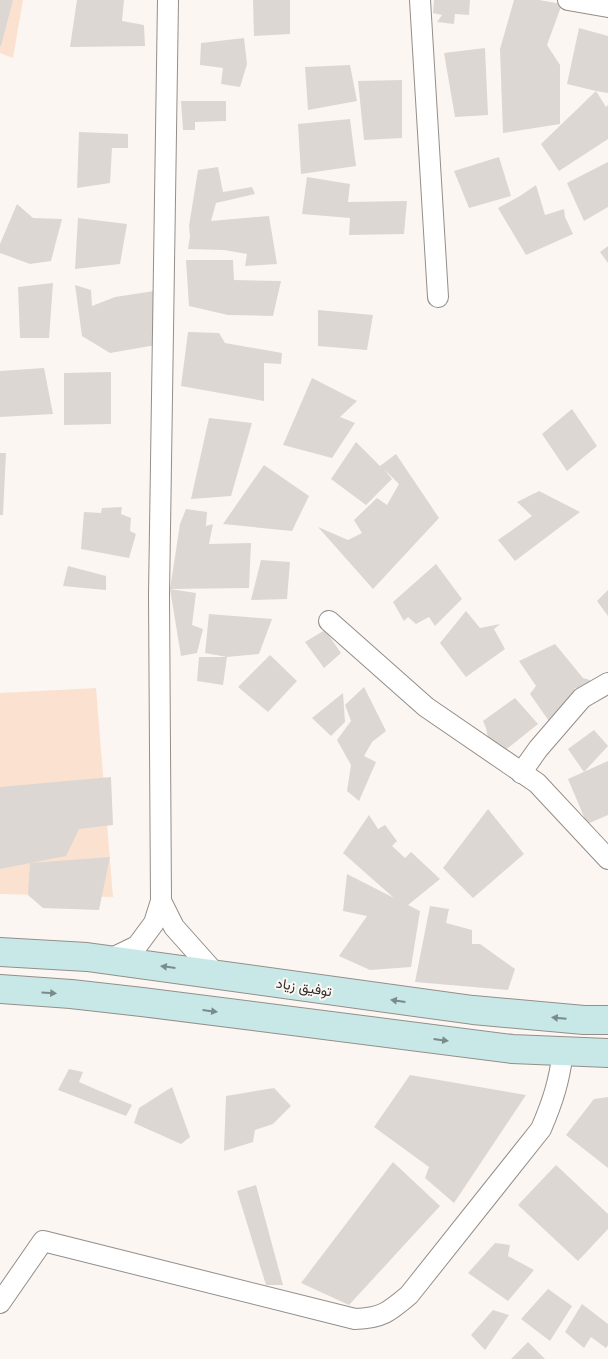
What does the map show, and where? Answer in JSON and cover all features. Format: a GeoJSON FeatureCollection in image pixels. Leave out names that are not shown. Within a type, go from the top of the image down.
{"type":"FeatureCollection","features":[{"type":"Feature","properties":{"kind":"main road","name":"توفيق زياد"},"geometry":{"type":"LineString","coordinates":[[0,952],[88,957],[474,1010],[584,1020],[608,1020]]}},
{"type":"Feature","properties":{"kind":"main road"},"geometry":{"type":"LineString","coordinates":[[0,990],[71,994],[512,1049],[608,1053]]}},
{"type":"Feature","properties":{"kind":"street"},"geometry":{"type":"LineString","coordinates":[[110,960],[138,946],[154,923],[161,902],[159,596],[168,0]]}},
{"type":"Feature","properties":{"kind":"street"},"geometry":{"type":"LineString","coordinates":[[420,0],[438,297]]}},
{"type":"Feature","properties":{"kind":"street"},"geometry":{"type":"LineString","coordinates":[[568,0],[608,7]]}},
{"type":"Feature","properties":{"kind":"street"},"geometry":{"type":"LineString","coordinates":[[329,621],[426,707],[536,783],[608,859]]}},
{"type":"Feature","properties":{"kind":"street"},"geometry":{"type":"LineString","coordinates":[[521,773],[538,748],[582,698],[608,683]]}},
{"type":"Feature","properties":{"kind":"street"},"geometry":{"type":"LineString","coordinates":[[161,902],[174,927],[215,973]]}},
{"type":"Feature","properties":{"kind":"street"},"geometry":{"type":"LineString","coordinates":[[0,1303],[43,1241],[355,1319],[372,1319],[391,1310],[409,1295],[541,1129],[554,1099],[560,1077],[563,1052]]}},
{"type":"Feature","properties":{"kind":"shaded area"},"geometry":{"type":"Polygon","coordinates":[[[0,0],[23,0],[13,58],[0,53],[0,0]]]}},
{"type":"Feature","properties":{"kind":"shaded area"},"geometry":{"type":"Polygon","coordinates":[[[96,688],[113,897],[0,894],[0,693],[96,688]]]}},
{"type":"Feature","properties":{"kind":"building"},"geometry":{"type":"Polygon","coordinates":[[[0,0],[13,0],[1,46],[0,46],[0,0]]]}},
{"type":"Feature","properties":{"kind":"building"},"geometry":{"type":"Polygon","coordinates":[[[77,0],[124,0],[122,21],[144,25],[145,46],[70,47],[77,0]]]}},
{"type":"Feature","properties":{"kind":"building"},"geometry":{"type":"Polygon","coordinates":[[[253,0],[290,0],[290,34],[254,36],[253,0]]]}},
{"type":"Feature","properties":{"kind":"building"},"geometry":{"type":"Polygon","coordinates":[[[434,0],[470,0],[469,15],[455,14],[454,24],[437,22],[442,15],[433,13],[434,0]]]}},
{"type":"Feature","properties":{"kind":"building"},"geometry":{"type":"Polygon","coordinates":[[[514,0],[539,0],[562,4],[547,45],[560,65],[560,124],[503,133],[500,49],[514,0]]]}},
{"type":"Feature","properties":{"kind":"building"},"geometry":{"type":"Polygon","coordinates":[[[579,28],[608,36],[608,93],[567,84],[579,28]]]}},
{"type":"Feature","properties":{"kind":"building"},"geometry":{"type":"Polygon","coordinates":[[[244,38],[247,64],[240,87],[221,84],[223,68],[200,65],[201,43],[244,38]]]}},
{"type":"Feature","properties":{"kind":"building"},"geometry":{"type":"Polygon","coordinates":[[[485,48],[488,115],[455,117],[444,53],[485,48]]]}},
{"type":"Feature","properties":{"kind":"building"},"geometry":{"type":"Polygon","coordinates":[[[350,65],[357,101],[308,110],[305,67],[350,65]]]}},
{"type":"Feature","properties":{"kind":"building"},"geometry":{"type":"Polygon","coordinates":[[[402,80],[402,138],[364,140],[358,81],[402,80]]]}},
{"type":"Feature","properties":{"kind":"building"},"geometry":{"type":"Polygon","coordinates":[[[596,91],[606,107],[608,105],[608,139],[559,171],[541,144],[596,91]]]}},
{"type":"Feature","properties":{"kind":"building"},"geometry":{"type":"Polygon","coordinates":[[[181,101],[226,101],[226,121],[195,122],[195,130],[183,130],[181,101]]]}},
{"type":"Feature","properties":{"kind":"building"},"geometry":{"type":"Polygon","coordinates":[[[350,119],[356,166],[301,174],[298,124],[350,119]]]}},
{"type":"Feature","properties":{"kind":"building"},"geometry":{"type":"Polygon","coordinates":[[[79,132],[128,134],[128,148],[112,148],[110,183],[77,188],[79,132]]]}},
{"type":"Feature","properties":{"kind":"building"},"geometry":{"type":"Polygon","coordinates":[[[499,157],[511,196],[469,208],[454,171],[499,157]]]}},
{"type":"Feature","properties":{"kind":"building"},"geometry":{"type":"Polygon","coordinates":[[[608,162],[608,207],[584,221],[567,183],[608,162]]]}},
{"type":"Feature","properties":{"kind":"building"},"geometry":{"type":"Polygon","coordinates":[[[218,167],[223,192],[252,187],[255,194],[216,203],[211,221],[269,216],[277,264],[245,266],[247,254],[224,250],[188,249],[189,226],[198,170],[218,167]]]}},
{"type":"Feature","properties":{"kind":"building"},"geometry":{"type":"Polygon","coordinates":[[[307,177],[350,184],[348,202],[407,201],[404,234],[349,235],[350,218],[302,214],[307,177]]]}},
{"type":"Feature","properties":{"kind":"building"},"geometry":{"type":"Polygon","coordinates":[[[536,185],[545,215],[564,209],[565,217],[573,234],[526,255],[498,208],[536,185]]]}},
{"type":"Feature","properties":{"kind":"building"},"geometry":{"type":"Polygon","coordinates":[[[17,204],[33,218],[62,219],[51,261],[30,264],[0,253],[0,244],[17,204]]]}},
{"type":"Feature","properties":{"kind":"building"},"geometry":{"type":"Polygon","coordinates":[[[78,218],[127,224],[120,264],[75,269],[78,218]]]}},
{"type":"Feature","properties":{"kind":"building"},"geometry":{"type":"Polygon","coordinates":[[[608,246],[608,263],[600,252],[608,246]]]}},
{"type":"Feature","properties":{"kind":"building"},"geometry":{"type":"Polygon","coordinates":[[[186,260],[233,260],[234,280],[281,281],[273,316],[228,315],[189,306],[186,260]]]}},
{"type":"Feature","properties":{"kind":"building"},"geometry":{"type":"Polygon","coordinates":[[[53,283],[49,338],[20,338],[18,287],[53,283]]]}},
{"type":"Feature","properties":{"kind":"building"},"geometry":{"type":"Polygon","coordinates":[[[75,285],[91,290],[92,306],[115,297],[154,291],[156,345],[110,353],[82,336],[75,285]]]}},
{"type":"Feature","properties":{"kind":"building"},"geometry":{"type":"Polygon","coordinates":[[[318,310],[373,315],[367,350],[318,346],[318,310]]]}},
{"type":"Feature","properties":{"kind":"building"},"geometry":{"type":"Polygon","coordinates":[[[188,332],[219,333],[225,343],[282,353],[281,364],[264,363],[264,401],[181,386],[188,332]]]}},
{"type":"Feature","properties":{"kind":"building"},"geometry":{"type":"Polygon","coordinates":[[[44,368],[53,414],[0,417],[0,371],[44,368]]]}},
{"type":"Feature","properties":{"kind":"building"},"geometry":{"type":"Polygon","coordinates":[[[111,372],[111,424],[64,425],[64,373],[111,372]]]}},
{"type":"Feature","properties":{"kind":"building"},"geometry":{"type":"Polygon","coordinates":[[[312,378],[357,401],[340,417],[355,423],[332,458],[283,445],[312,378]]]}},
{"type":"Feature","properties":{"kind":"building"},"geometry":{"type":"Polygon","coordinates":[[[572,409],[597,446],[567,471],[542,434],[572,409]]]}},
{"type":"Feature","properties":{"kind":"building"},"geometry":{"type":"Polygon","coordinates":[[[209,418],[252,423],[231,496],[191,499],[209,418]]]}},
{"type":"Feature","properties":{"kind":"building"},"geometry":{"type":"Polygon","coordinates":[[[356,442],[380,466],[396,454],[439,518],[373,589],[318,527],[348,540],[362,533],[354,520],[377,498],[387,505],[399,484],[384,469],[392,479],[366,505],[331,479],[356,442]]]}},
{"type":"Feature","properties":{"kind":"building"},"geometry":{"type":"Polygon","coordinates":[[[0,453],[6,453],[3,515],[0,515],[0,453]]]}},
{"type":"Feature","properties":{"kind":"building"},"geometry":{"type":"Polygon","coordinates":[[[264,465],[309,496],[292,531],[223,524],[264,465]]]}},
{"type":"Feature","properties":{"kind":"building"},"geometry":{"type":"Polygon","coordinates":[[[539,491],[580,512],[515,561],[498,540],[532,516],[517,502],[539,491]]]}},
{"type":"Feature","properties":{"kind":"building"},"geometry":{"type":"Polygon","coordinates":[[[122,507],[121,514],[131,518],[130,531],[136,534],[129,558],[81,549],[84,512],[101,513],[102,508],[122,507]]]}},
{"type":"Feature","properties":{"kind":"building"},"geometry":{"type":"Polygon","coordinates":[[[186,509],[207,512],[206,526],[213,524],[209,544],[251,543],[249,588],[170,589],[180,524],[186,509]]]}},
{"type":"Feature","properties":{"kind":"building"},"geometry":{"type":"Polygon","coordinates":[[[261,560],[290,562],[287,599],[251,600],[261,560]]]}},
{"type":"Feature","properties":{"kind":"building"},"geometry":{"type":"Polygon","coordinates":[[[436,564],[462,599],[435,626],[429,617],[416,624],[408,617],[404,621],[393,602],[436,564]]]}},
{"type":"Feature","properties":{"kind":"building"},"geometry":{"type":"Polygon","coordinates":[[[68,566],[106,576],[106,590],[63,586],[68,566]]]}},
{"type":"Feature","properties":{"kind":"building"},"geometry":{"type":"Polygon","coordinates":[[[170,589],[196,593],[192,625],[203,629],[197,653],[181,656],[170,589]]]}},
{"type":"Feature","properties":{"kind":"building"},"geometry":{"type":"Polygon","coordinates":[[[608,590],[608,616],[597,601],[608,590]]]}},
{"type":"Feature","properties":{"kind":"building"},"geometry":{"type":"Polygon","coordinates":[[[466,611],[480,628],[500,624],[494,629],[505,649],[466,677],[440,643],[466,611]]]}},
{"type":"Feature","properties":{"kind":"building"},"geometry":{"type":"Polygon","coordinates":[[[209,614],[272,619],[259,654],[227,657],[205,653],[209,614]]]}},
{"type":"Feature","properties":{"kind":"building"},"geometry":{"type":"Polygon","coordinates":[[[325,630],[341,653],[324,668],[305,642],[325,630]]]}},
{"type":"Feature","properties":{"kind":"building"},"geometry":{"type":"Polygon","coordinates":[[[555,644],[583,678],[590,680],[586,695],[575,688],[573,702],[551,724],[530,694],[536,686],[519,661],[555,644]]]}},
{"type":"Feature","properties":{"kind":"building"},"geometry":{"type":"Polygon","coordinates":[[[270,655],[297,681],[268,712],[238,687],[270,655]]]}},
{"type":"Feature","properties":{"kind":"building"},"geometry":{"type":"Polygon","coordinates":[[[199,657],[227,657],[223,685],[197,681],[199,657]]]}},
{"type":"Feature","properties":{"kind":"building"},"geometry":{"type":"Polygon","coordinates":[[[364,687],[386,731],[372,742],[364,756],[376,762],[359,801],[347,791],[351,765],[337,740],[351,721],[345,705],[364,687]]]}},
{"type":"Feature","properties":{"kind":"building"},"geometry":{"type":"Polygon","coordinates":[[[343,693],[345,722],[331,736],[312,718],[343,693]]]}},
{"type":"Feature","properties":{"kind":"building"},"geometry":{"type":"Polygon","coordinates":[[[515,698],[538,724],[503,752],[489,743],[483,721],[515,698]]]}},
{"type":"Feature","properties":{"kind":"building"},"geometry":{"type":"Polygon","coordinates":[[[594,730],[608,746],[584,772],[568,749],[594,730]]]}},
{"type":"Feature","properties":{"kind":"building"},"geometry":{"type":"Polygon","coordinates":[[[608,761],[608,815],[587,824],[568,779],[608,761]]]}},
{"type":"Feature","properties":{"kind":"building"},"geometry":{"type":"Polygon","coordinates":[[[111,777],[113,825],[79,829],[66,856],[0,869],[0,787],[111,777]]]}},
{"type":"Feature","properties":{"kind":"building"},"geometry":{"type":"Polygon","coordinates":[[[488,809],[524,854],[473,898],[443,868],[488,809]]]}},
{"type":"Feature","properties":{"kind":"building"},"geometry":{"type":"Polygon","coordinates":[[[369,815],[378,829],[385,825],[397,841],[392,846],[405,858],[411,852],[440,879],[408,905],[420,911],[411,967],[370,970],[339,956],[367,916],[343,911],[347,874],[394,898],[343,853],[369,815]]]}},
{"type":"Feature","properties":{"kind":"building"},"geometry":{"type":"Polygon","coordinates":[[[110,857],[99,910],[43,908],[28,895],[30,863],[110,857]]]}},
{"type":"Feature","properties":{"kind":"building"},"geometry":{"type":"Polygon","coordinates":[[[430,906],[449,909],[446,923],[472,930],[472,944],[480,944],[515,969],[508,990],[415,982],[430,906]]]}},
{"type":"Feature","properties":{"kind":"building"},"geometry":{"type":"Polygon","coordinates":[[[69,1069],[83,1072],[79,1082],[132,1105],[126,1116],[58,1090],[69,1069]]]}},
{"type":"Feature","properties":{"kind":"building"},"geometry":{"type":"Polygon","coordinates":[[[410,1075],[526,1095],[454,1203],[425,1178],[429,1167],[374,1127],[410,1075]]]}},
{"type":"Feature","properties":{"kind":"building"},"geometry":{"type":"Polygon","coordinates":[[[172,1087],[190,1137],[181,1144],[134,1123],[139,1108],[172,1087]]]}},
{"type":"Feature","properties":{"kind":"building"},"geometry":{"type":"Polygon","coordinates":[[[274,1088],[291,1106],[273,1124],[255,1130],[253,1142],[224,1151],[226,1096],[274,1088]]]}},
{"type":"Feature","properties":{"kind":"building"},"geometry":{"type":"Polygon","coordinates":[[[608,1097],[608,1168],[566,1135],[594,1099],[608,1097]]]}},
{"type":"Feature","properties":{"kind":"building"},"geometry":{"type":"Polygon","coordinates":[[[393,1162],[440,1206],[349,1305],[301,1283],[393,1162]]]}},
{"type":"Feature","properties":{"kind":"building"},"geometry":{"type":"Polygon","coordinates":[[[556,1165],[608,1214],[608,1229],[578,1261],[518,1205],[556,1165]]]}},
{"type":"Feature","properties":{"kind":"building"},"geometry":{"type":"Polygon","coordinates":[[[256,1185],[283,1285],[266,1285],[237,1191],[256,1185]]]}},
{"type":"Feature","properties":{"kind":"building"},"geometry":{"type":"Polygon","coordinates":[[[495,1243],[510,1245],[508,1256],[534,1270],[508,1301],[468,1273],[495,1243]]]}},
{"type":"Feature","properties":{"kind":"building"},"geometry":{"type":"Polygon","coordinates":[[[548,1289],[572,1306],[550,1341],[521,1319],[548,1289]]]}},
{"type":"Feature","properties":{"kind":"building"},"geometry":{"type":"Polygon","coordinates":[[[582,1304],[608,1324],[608,1345],[606,1348],[591,1337],[584,1348],[565,1332],[582,1304]]]}},
{"type":"Feature","properties":{"kind":"building"},"geometry":{"type":"Polygon","coordinates":[[[493,1310],[509,1315],[485,1350],[471,1335],[493,1310]]]}},
{"type":"Feature","properties":{"kind":"building"},"geometry":{"type":"Polygon","coordinates":[[[528,1342],[545,1359],[511,1359],[528,1342]]]}}]}
